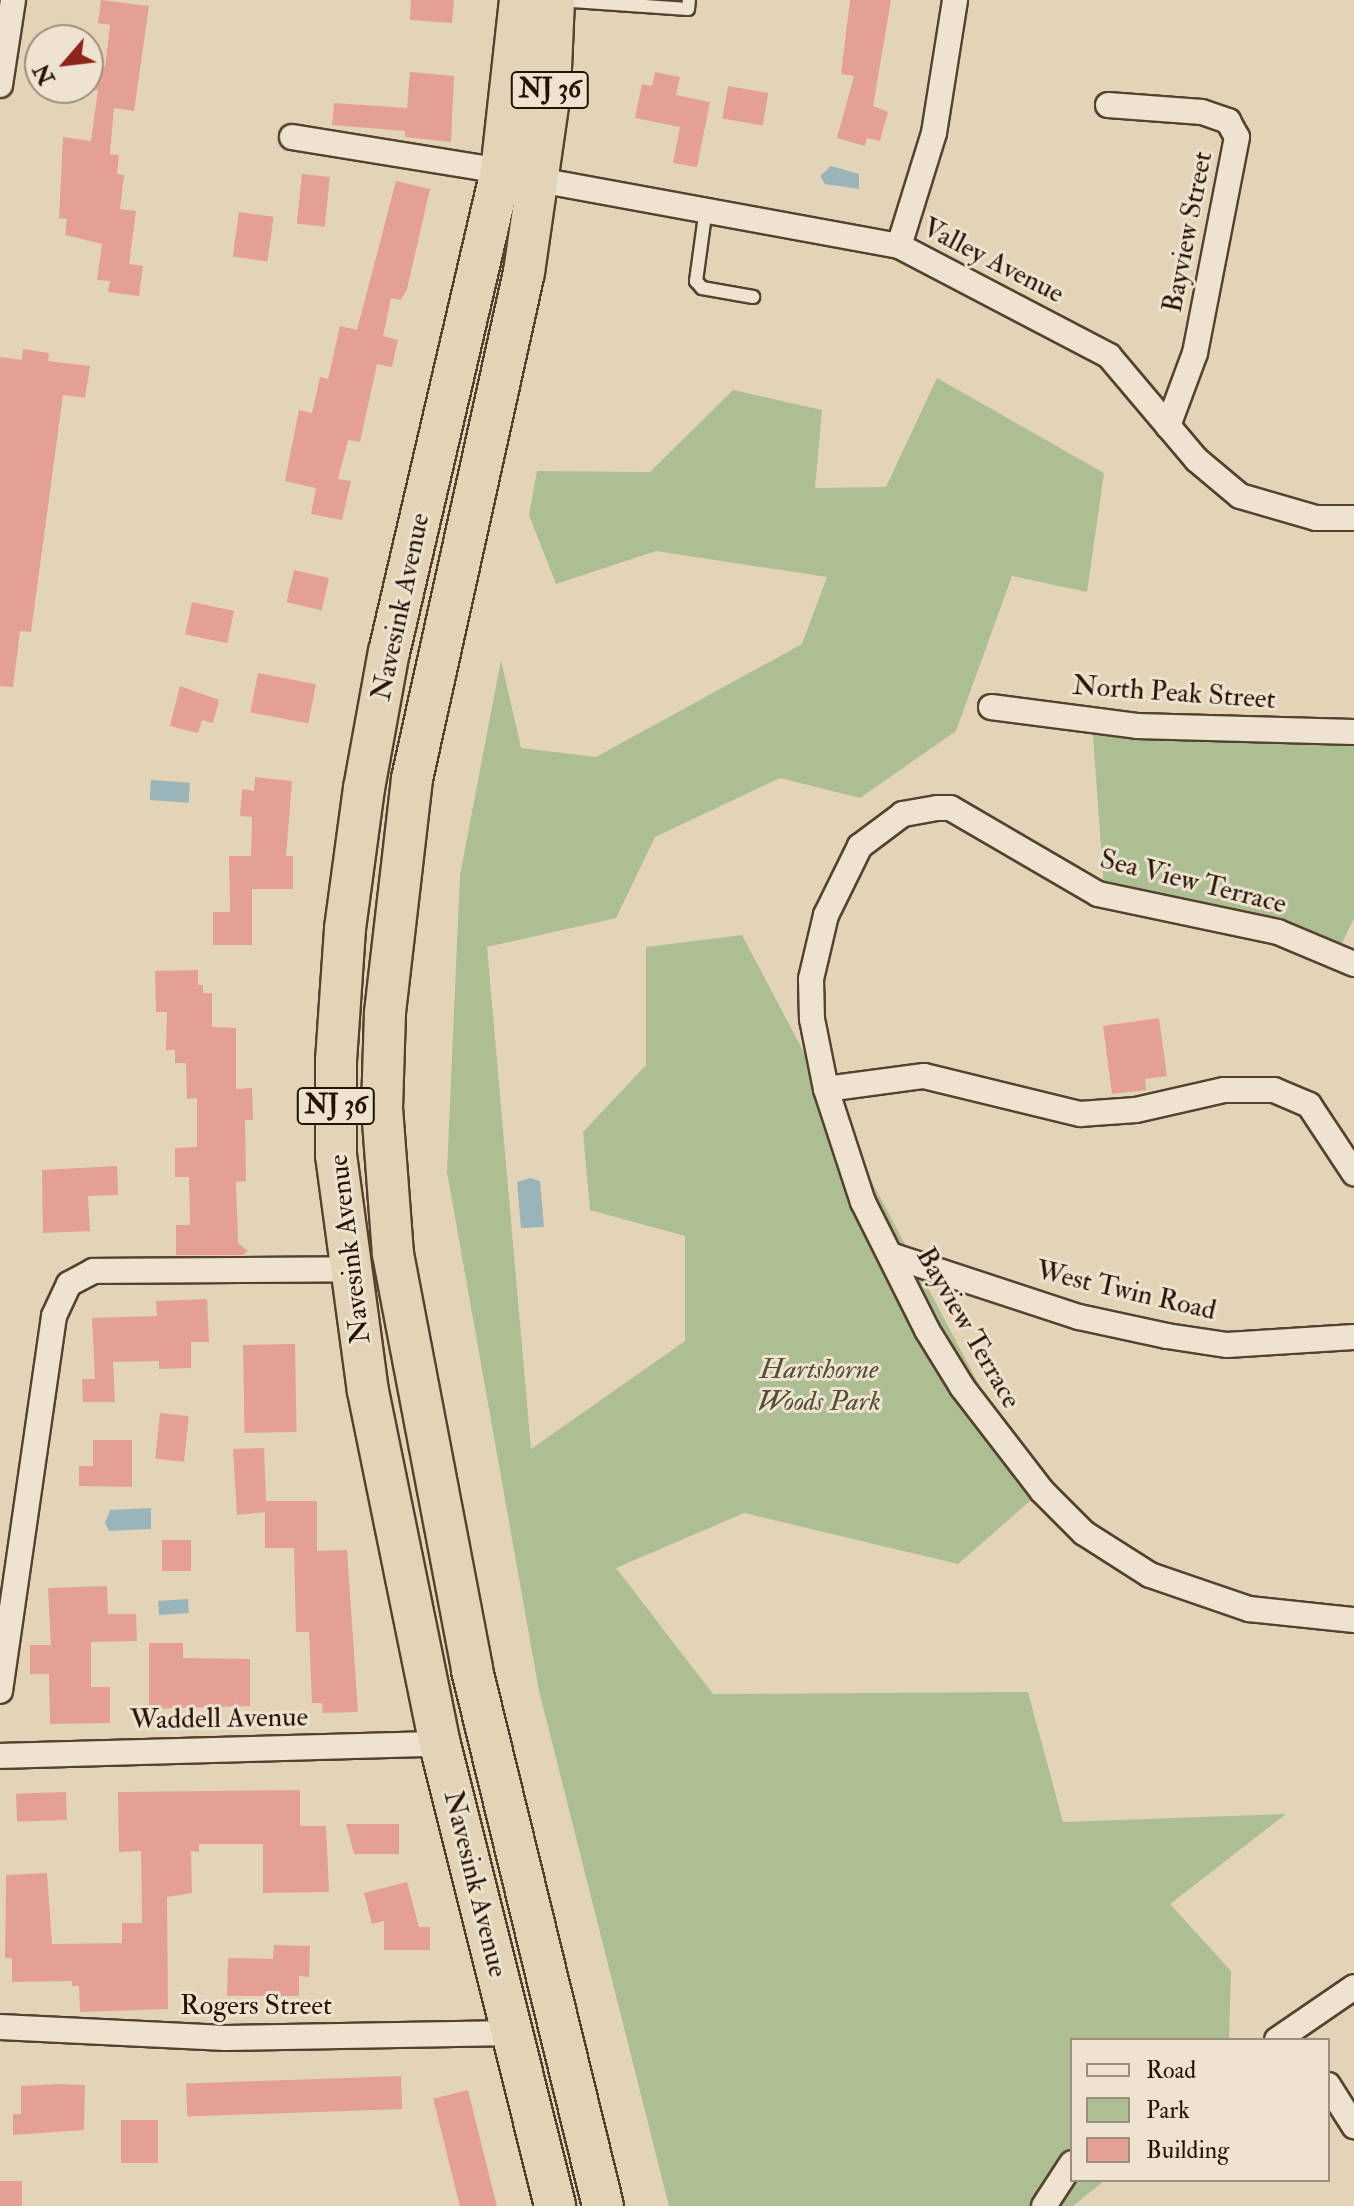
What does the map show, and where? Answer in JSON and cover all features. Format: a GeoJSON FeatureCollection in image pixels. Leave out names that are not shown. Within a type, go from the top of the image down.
{"type":"FeatureCollection","features":[{"type":"Feature","properties":{"kind":"highway","name":"Navesink Avenue"},"geometry":{"type":"LineString","coordinates":[[520,0],[501,171],[389,651],[364,788],[345,929],[336,1061],[336,1155],[348,1269],[440,1744],[555,2206]]}},
{"type":"Feature","properties":{"kind":"highway","name":"Navesink Avenue"},"geometry":{"type":"LineString","coordinates":[[554,0],[539,180],[412,779],[385,1013],[383,1133],[396,1270],[472,1670],[603,2206]]}},
{"type":"Feature","properties":{"kind":"street"},"geometry":{"type":"LineString","coordinates":[[0,85],[13,0]]}},
{"type":"Feature","properties":{"kind":"street"},"geometry":{"type":"LineString","coordinates":[[899,246],[921,189],[934,133],[955,0]]}},
{"type":"Feature","properties":{"kind":"street","name":"Bayview Street"},"geometry":{"type":"LineString","coordinates":[[1108,105],[1202,112],[1228,121],[1237,137],[1195,353],[1168,426]]}},
{"type":"Feature","properties":{"kind":"street"},"geometry":{"type":"LineString","coordinates":[[292,137],[501,171]]}},
{"type":"Feature","properties":{"kind":"street","name":"Valley Avenue"},"geometry":{"type":"LineString","coordinates":[[539,180],[706,208],[899,246],[1097,347],[1197,460],[1240,496],[1316,518],[1354,518]]}},
{"type":"Feature","properties":{"kind":"street","name":"North Peak Street"},"geometry":{"type":"LineString","coordinates":[[991,707],[1137,726],[1354,732]]}},
{"type":"Feature","properties":{"kind":"street","name":"Sea View Terrace"},"geometry":{"type":"LineString","coordinates":[[856,852],[880,827],[903,814],[950,808],[1098,894],[1278,932],[1354,964]]}},
{"type":"Feature","properties":{"kind":"street","name":"Bayview Terrace"},"geometry":{"type":"LineString","coordinates":[[856,852],[826,915],[811,979],[812,1019],[826,1089],[863,1202],[962,1387],[1042,1491],[1084,1533],[1150,1575],[1221,1601],[1284,1616],[1354,1620]]}},
{"type":"Feature","properties":{"kind":"street"},"geometry":{"type":"LineString","coordinates":[[826,1089],[924,1076],[1080,1114],[1136,1110],[1224,1090],[1274,1090],[1309,1105],[1354,1173]]}},
{"type":"Feature","properties":{"kind":"street","name":"West Twin Road"},"geometry":{"type":"LineString","coordinates":[[890,1255],[1079,1317],[1167,1336],[1227,1345],[1354,1337]]}},
{"type":"Feature","properties":{"kind":"street"},"geometry":{"type":"LineString","coordinates":[[0,1691],[54,1316],[69,1284],[93,1271],[348,1269]]}},
{"type":"Feature","properties":{"kind":"street","name":"Waddell Avenue"},"geometry":{"type":"LineString","coordinates":[[0,1756],[440,1744]]}},
{"type":"Feature","properties":{"kind":"street"},"geometry":{"type":"LineString","coordinates":[[1287,2038],[1354,1987]]}},
{"type":"Feature","properties":{"kind":"street","name":"Rogers Street"},"geometry":{"type":"LineString","coordinates":[[0,2027],[226,2038],[512,2033]]}},
{"type":"Feature","properties":{"kind":"street"},"geometry":{"type":"LineString","coordinates":[[1330,2088],[1354,2126]]}},
{"type":"Feature","properties":{"kind":"street"},"geometry":{"type":"LineString","coordinates":[[1044,2206],[1070,2166]]}},
{"type":"Feature","properties":{"kind":"lane"},"geometry":{"type":"LineString","coordinates":[[554,0],[625,2],[688,9],[689,0]]}},
{"type":"Feature","properties":{"kind":"lane"},"geometry":{"type":"LineString","coordinates":[[706,208],[696,281],[702,288],[753,297]]}},
{"type":"Feature","properties":{"kind":"green space","name":"Hartshorne Woods Park"},"geometry":{"type":"Polygon","coordinates":[[[937,378],[1104,473],[1087,592],[1012,576],[956,731],[860,798],[780,778],[655,837],[616,918],[487,947],[531,1449],[685,1341],[685,1236],[590,1210],[583,1132],[646,1065],[646,947],[742,935],[1037,1495],[958,1564],[744,1513],[616,1568],[713,1694],[1028,1692],[1063,1822],[1286,1814],[1170,1904],[1231,1971],[1229,2038],[1070,2038],[1070,2182],[1103,2182],[1073,2206],[669,2206],[539,1691],[447,1172],[460,875],[501,660],[521,748],[596,757],[802,644],[827,577],[656,551],[556,584],[529,515],[537,471],[650,472],[733,390],[822,410],[815,488],[886,487],[937,378]]]}},
{"type":"Feature","properties":{"kind":"green space"},"geometry":{"type":"Polygon","coordinates":[[[1093,735],[1354,738],[1354,918],[1337,954],[1104,889],[1093,735]]]}},
{"type":"Feature","properties":{"kind":"water"},"geometry":{"type":"Polygon","coordinates":[[[831,166],[859,174],[859,189],[825,184],[820,176],[831,166]]]}},
{"type":"Feature","properties":{"kind":"water"},"geometry":{"type":"Polygon","coordinates":[[[151,780],[190,783],[189,803],[150,800],[151,780]]]}},
{"type":"Feature","properties":{"kind":"water"},"geometry":{"type":"Polygon","coordinates":[[[530,1178],[540,1181],[544,1227],[521,1228],[517,1182],[530,1178]]]}},
{"type":"Feature","properties":{"kind":"water"},"geometry":{"type":"Polygon","coordinates":[[[151,1508],[151,1529],[109,1531],[105,1523],[110,1510],[151,1508]]]}},
{"type":"Feature","properties":{"kind":"water"},"geometry":{"type":"Polygon","coordinates":[[[188,1599],[189,1613],[159,1615],[158,1601],[188,1599]]]}},
{"type":"Feature","properties":{"kind":"building"},"geometry":{"type":"Polygon","coordinates":[[[101,0],[149,6],[134,111],[114,108],[110,154],[119,155],[117,174],[124,175],[120,209],[136,211],[129,264],[143,266],[139,296],[108,292],[110,281],[97,280],[102,244],[65,235],[67,219],[59,218],[63,137],[91,141],[96,104],[104,104],[104,67],[110,25],[98,23],[101,0]]]}},
{"type":"Feature","properties":{"kind":"building"},"geometry":{"type":"Polygon","coordinates":[[[411,0],[454,0],[452,23],[410,20],[411,0]]]}},
{"type":"Feature","properties":{"kind":"building"},"geometry":{"type":"Polygon","coordinates":[[[850,0],[891,0],[873,106],[888,112],[880,141],[867,138],[865,146],[837,138],[854,76],[841,74],[850,0]]]}},
{"type":"Feature","properties":{"kind":"building"},"geometry":{"type":"Polygon","coordinates":[[[410,72],[454,76],[451,142],[405,137],[405,131],[332,125],[334,103],[407,108],[410,72]]]}},
{"type":"Feature","properties":{"kind":"building"},"geometry":{"type":"Polygon","coordinates":[[[655,72],[680,77],[676,95],[710,102],[697,167],[673,163],[680,127],[635,118],[642,84],[652,86],[655,72]]]}},
{"type":"Feature","properties":{"kind":"building"},"geometry":{"type":"Polygon","coordinates":[[[728,86],[768,93],[763,126],[722,118],[728,86]]]}},
{"type":"Feature","properties":{"kind":"building"},"geometry":{"type":"Polygon","coordinates":[[[302,174],[330,177],[325,227],[297,224],[302,174]]]}},
{"type":"Feature","properties":{"kind":"building"},"geometry":{"type":"Polygon","coordinates":[[[396,181],[430,189],[407,289],[401,300],[391,298],[383,336],[398,340],[392,367],[377,364],[360,442],[348,440],[338,479],[351,481],[342,520],[311,514],[316,488],[285,481],[299,410],[312,413],[320,377],[328,379],[340,326],[357,330],[396,181]]]}},
{"type":"Feature","properties":{"kind":"building"},"geometry":{"type":"Polygon","coordinates":[[[239,212],[274,217],[267,261],[233,257],[239,212]]]}},
{"type":"Feature","properties":{"kind":"building"},"geometry":{"type":"Polygon","coordinates":[[[23,349],[49,353],[48,361],[90,366],[85,398],[63,395],[31,632],[20,631],[13,687],[0,686],[0,357],[22,360],[23,349]]]}},
{"type":"Feature","properties":{"kind":"building"},"geometry":{"type":"Polygon","coordinates":[[[294,570],[329,578],[322,610],[287,602],[294,570]]]}},
{"type":"Feature","properties":{"kind":"building"},"geometry":{"type":"Polygon","coordinates":[[[192,602],[234,611],[227,643],[185,634],[192,602]]]}},
{"type":"Feature","properties":{"kind":"building"},"geometry":{"type":"Polygon","coordinates":[[[258,673],[316,684],[308,724],[250,712],[258,673]]]}},
{"type":"Feature","properties":{"kind":"building"},"geometry":{"type":"Polygon","coordinates":[[[180,686],[219,700],[213,723],[202,720],[198,733],[170,726],[180,686]]]}},
{"type":"Feature","properties":{"kind":"building"},"geometry":{"type":"Polygon","coordinates":[[[255,777],[292,781],[286,856],[293,856],[293,889],[252,889],[252,945],[213,945],[213,912],[230,912],[229,856],[251,856],[252,817],[240,816],[242,789],[254,791],[255,777]]]}},
{"type":"Feature","properties":{"kind":"building"},"geometry":{"type":"Polygon","coordinates":[[[198,970],[198,985],[203,985],[203,993],[212,993],[212,1027],[236,1028],[236,1089],[252,1088],[253,1120],[245,1120],[246,1181],[236,1182],[238,1243],[248,1251],[243,1255],[176,1255],[176,1225],[190,1225],[189,1177],[175,1177],[175,1148],[197,1147],[197,1098],[187,1099],[186,1063],[175,1063],[175,1050],[166,1050],[167,1012],[156,1012],[155,971],[198,970]]]}},
{"type":"Feature","properties":{"kind":"building"},"geometry":{"type":"Polygon","coordinates":[[[1159,1018],[1167,1076],[1145,1079],[1146,1090],[1112,1094],[1103,1026],[1159,1018]]]}},
{"type":"Feature","properties":{"kind":"building"},"geometry":{"type":"Polygon","coordinates":[[[117,1166],[118,1195],[88,1196],[90,1231],[43,1233],[42,1170],[117,1166]]]}},
{"type":"Feature","properties":{"kind":"building"},"geometry":{"type":"Polygon","coordinates":[[[207,1299],[209,1342],[191,1342],[191,1368],[159,1369],[159,1361],[113,1362],[115,1402],[83,1402],[82,1379],[95,1379],[92,1318],[157,1316],[156,1301],[207,1299]]]}},
{"type":"Feature","properties":{"kind":"building"},"geometry":{"type":"Polygon","coordinates":[[[295,1344],[297,1432],[245,1433],[243,1345],[295,1344]]]}},
{"type":"Feature","properties":{"kind":"building"},"geometry":{"type":"Polygon","coordinates":[[[160,1413],[189,1416],[184,1462],[155,1459],[160,1413]]]}},
{"type":"Feature","properties":{"kind":"building"},"geometry":{"type":"Polygon","coordinates":[[[93,1440],[132,1440],[132,1487],[79,1486],[79,1466],[93,1466],[93,1440]]]}},
{"type":"Feature","properties":{"kind":"building"},"geometry":{"type":"Polygon","coordinates":[[[264,1448],[266,1501],[317,1501],[317,1551],[347,1550],[358,1712],[323,1713],[322,1703],[312,1703],[309,1632],[296,1632],[294,1548],[265,1548],[265,1512],[237,1515],[233,1449],[264,1448]]]}},
{"type":"Feature","properties":{"kind":"building"},"geometry":{"type":"Polygon","coordinates":[[[162,1540],[191,1540],[191,1571],[162,1571],[162,1540]]]}},
{"type":"Feature","properties":{"kind":"building"},"geometry":{"type":"Polygon","coordinates":[[[107,1586],[108,1614],[136,1614],[137,1641],[91,1642],[91,1687],[110,1687],[110,1723],[50,1724],[49,1674],[30,1674],[30,1645],[51,1645],[48,1588],[107,1586]]]}},
{"type":"Feature","properties":{"kind":"building"},"geometry":{"type":"Polygon","coordinates":[[[149,1643],[183,1643],[183,1658],[250,1659],[250,1706],[149,1709],[149,1643]]]}},
{"type":"Feature","properties":{"kind":"building"},"geometry":{"type":"Polygon","coordinates":[[[300,1790],[300,1826],[326,1826],[329,1892],[263,1893],[263,1844],[199,1844],[199,1852],[191,1851],[192,1893],[167,1897],[168,2009],[80,2012],[79,1986],[72,1986],[72,1981],[12,1982],[12,1958],[5,1958],[6,1875],[47,1873],[52,1944],[122,1943],[122,1923],[142,1923],[141,1851],[119,1852],[118,1792],[300,1790]]]}},
{"type":"Feature","properties":{"kind":"building"},"geometry":{"type":"Polygon","coordinates":[[[66,1792],[67,1820],[17,1822],[16,1794],[66,1792]]]}},
{"type":"Feature","properties":{"kind":"building"},"geometry":{"type":"Polygon","coordinates":[[[346,1824],[399,1824],[399,1854],[354,1854],[346,1824]]]}},
{"type":"Feature","properties":{"kind":"building"},"geometry":{"type":"Polygon","coordinates":[[[407,1882],[419,1927],[430,1927],[430,1950],[384,1950],[384,1921],[372,1924],[364,1893],[407,1882]]]}},
{"type":"Feature","properties":{"kind":"building"},"geometry":{"type":"Polygon","coordinates":[[[274,1945],[310,1946],[309,1977],[299,1976],[299,1996],[227,1996],[228,1958],[273,1959],[274,1945]]]}},
{"type":"Feature","properties":{"kind":"building"},"geometry":{"type":"Polygon","coordinates":[[[401,2076],[402,2109],[187,2116],[186,2084],[401,2076]]]}},
{"type":"Feature","properties":{"kind":"building"},"geometry":{"type":"Polygon","coordinates":[[[85,2085],[84,2130],[13,2135],[13,2114],[21,2114],[21,2086],[85,2085]]]}},
{"type":"Feature","properties":{"kind":"building"},"geometry":{"type":"Polygon","coordinates":[[[468,2090],[497,2206],[460,2206],[433,2099],[468,2090]]]}},
{"type":"Feature","properties":{"kind":"building"},"geometry":{"type":"Polygon","coordinates":[[[121,2120],[158,2120],[158,2163],[121,2163],[121,2120]]]}},
{"type":"Feature","properties":{"kind":"building"},"geometry":{"type":"Polygon","coordinates":[[[0,2181],[22,2181],[22,2206],[0,2206],[0,2181]]]}}]}
